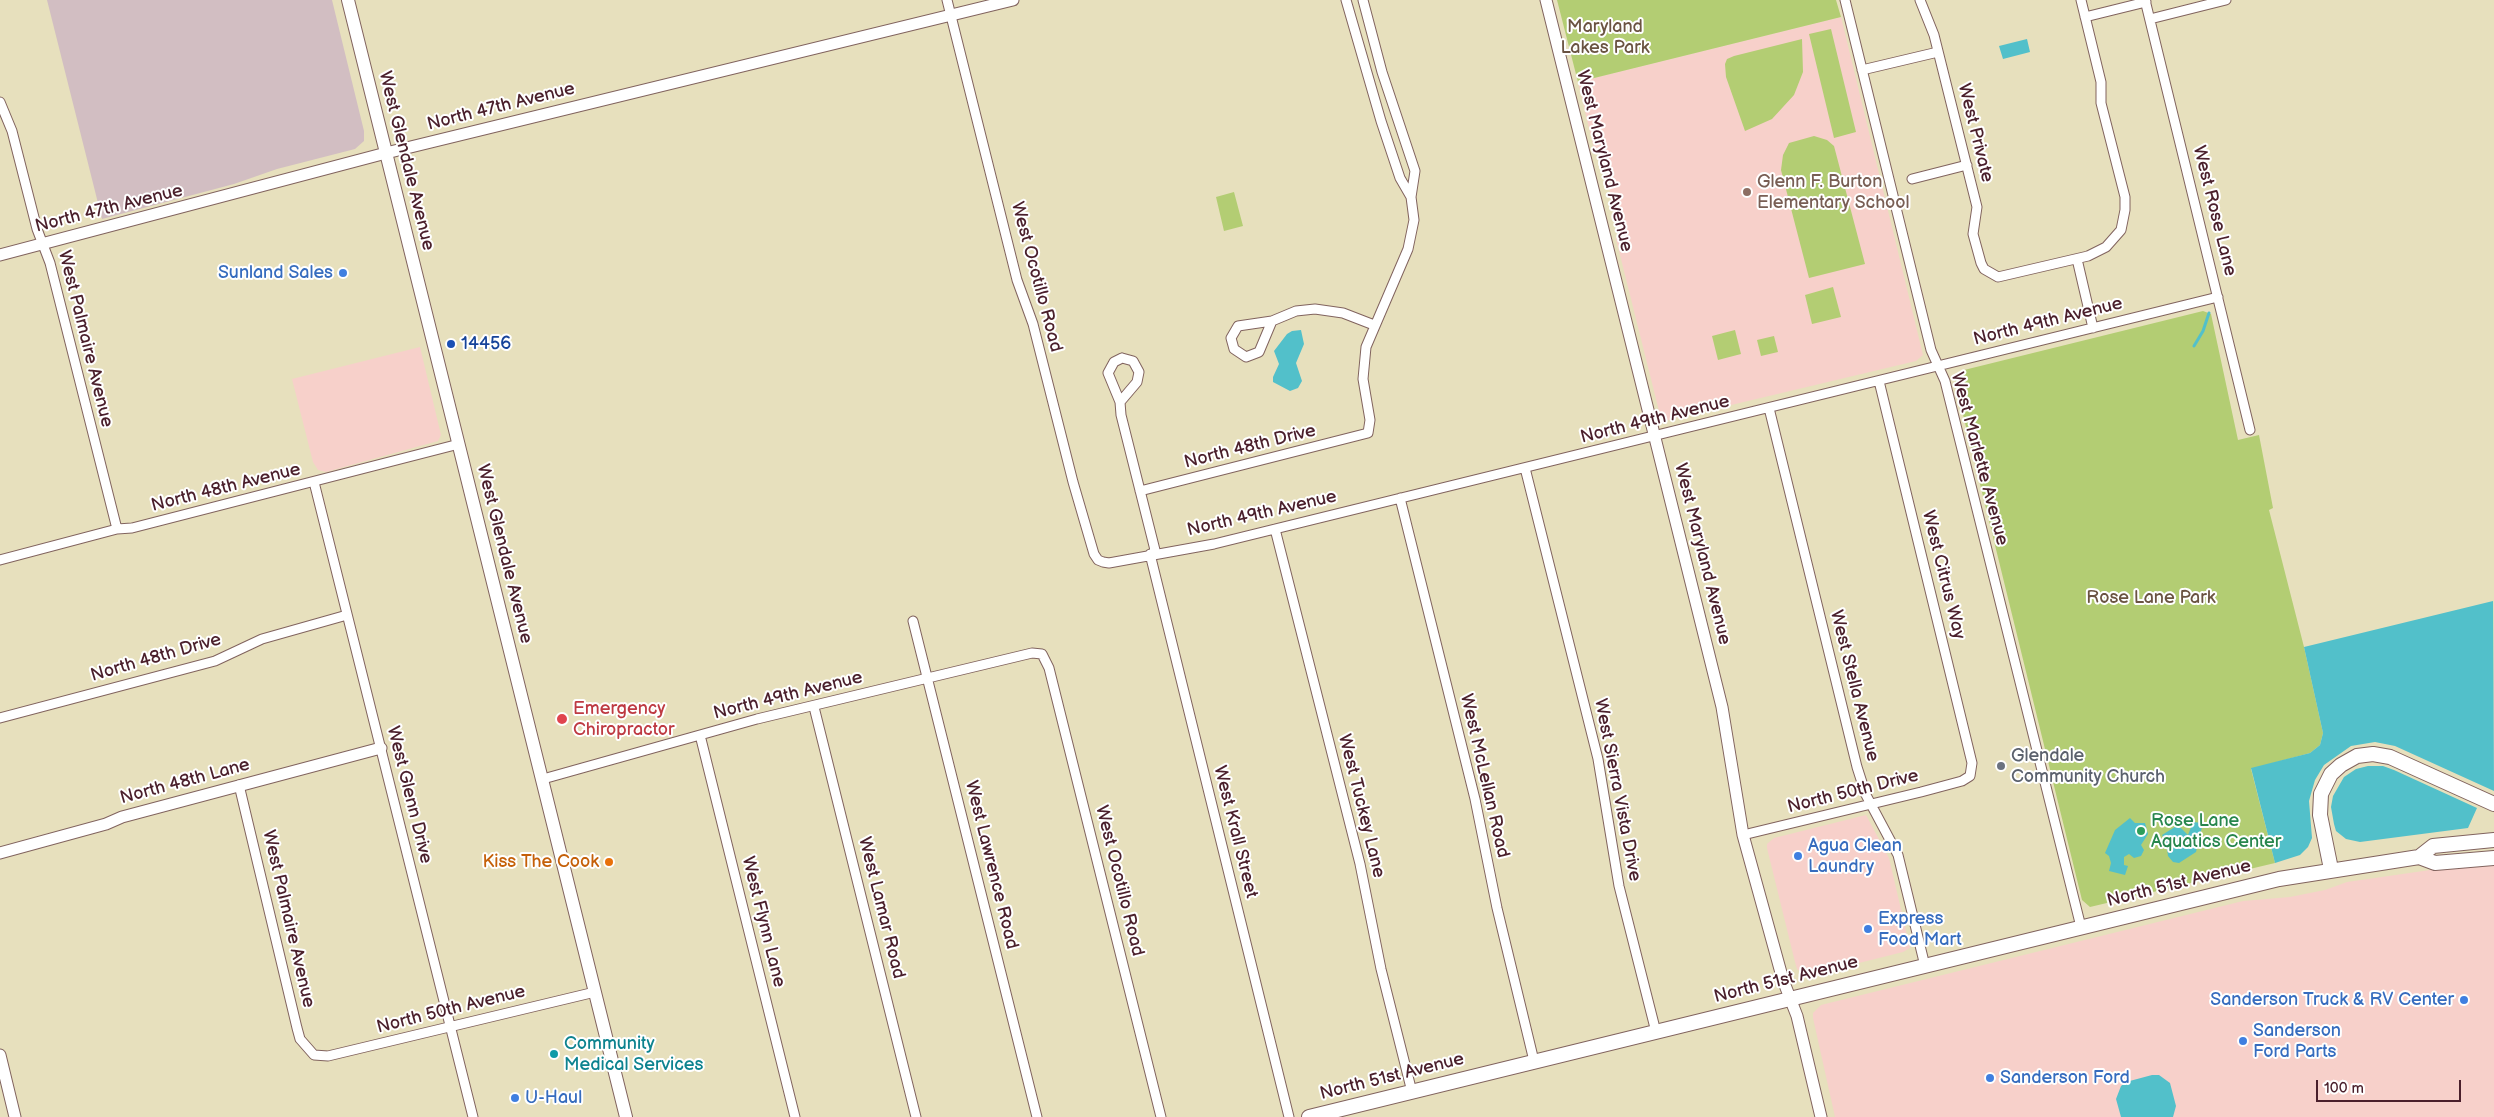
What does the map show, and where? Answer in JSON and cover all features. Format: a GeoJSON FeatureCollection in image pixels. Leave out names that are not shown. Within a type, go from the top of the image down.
{"type":"FeatureCollection","features":[{"type":"Feature","properties":{"kind":"main road","name":"West Glendale Avenue"},"geometry":{"type":"LineString","coordinates":[[348,0],[626,1117]]}},
{"type":"Feature","properties":{"kind":"main road"},"geometry":{"type":"LineString","coordinates":[[2331,869],[2320,815],[2321,794],[2327,779],[2336,769],[2358,756],[2373,754],[2390,757],[2494,804]]}},
{"type":"Feature","properties":{"kind":"main road","name":"North 51st Avenue"},"geometry":{"type":"LineString","coordinates":[[2419,857],[2432,846],[2494,840]]}},
{"type":"Feature","properties":{"kind":"main road","name":"North 51st Avenue"},"geometry":{"type":"LineString","coordinates":[[1309,1117],[2279,879],[2331,869],[2419,857],[2435,863],[2494,858]]}},
{"type":"Feature","properties":{"kind":"street","name":"West Ocotillo Road"},"geometry":{"type":"LineString","coordinates":[[947,0],[1018,280],[1033,324],[1089,539],[1098,560]]}},
{"type":"Feature","properties":{"kind":"street","name":"North 47th Avenue"},"geometry":{"type":"LineString","coordinates":[[0,255],[386,153],[1013,0]]}},
{"type":"Feature","properties":{"kind":"street"},"geometry":{"type":"LineString","coordinates":[[1346,0],[1380,121],[1400,178],[1412,197]]}},
{"type":"Feature","properties":{"kind":"street"},"geometry":{"type":"LineString","coordinates":[[1272,321],[1259,352],[1246,357],[1234,350],[1231,338],[1238,326],[1272,321],[1296,311],[1315,308],[1343,312],[1374,325],[1408,249],[1414,220],[1412,197],[1415,171],[1382,72],[1363,0]]}},
{"type":"Feature","properties":{"kind":"street","name":"West Maryland Avenue"},"geometry":{"type":"LineString","coordinates":[[1546,0],[1722,707],[1743,835],[1790,998],[1797,1016],[1821,1117]]}},
{"type":"Feature","properties":{"kind":"street","name":"West Marlette Avenue"},"geometry":{"type":"LineString","coordinates":[[1845,0],[1937,366],[1945,381],[2081,927]]}},
{"type":"Feature","properties":{"kind":"street","name":"West Private"},"geometry":{"type":"LineString","coordinates":[[1920,0],[1932,29],[1977,207],[1973,234],[1981,263],[1998,277],[2077,259]]}},
{"type":"Feature","properties":{"kind":"street"},"geometry":{"type":"LineString","coordinates":[[2081,0],[2101,82],[2101,103],[2125,197],[2125,210],[2121,230],[2106,247],[2077,259],[2093,328]]}},
{"type":"Feature","properties":{"kind":"street"},"geometry":{"type":"LineString","coordinates":[[2150,19],[2226,0]]}},
{"type":"Feature","properties":{"kind":"street"},"geometry":{"type":"LineString","coordinates":[[2085,17],[2145,1]]}},
{"type":"Feature","properties":{"kind":"street","name":"West Rose Lane"},"geometry":{"type":"LineString","coordinates":[[2145,1],[2250,430]]}},
{"type":"Feature","properties":{"kind":"street"},"geometry":{"type":"LineString","coordinates":[[1862,70],[1938,52]]}},
{"type":"Feature","properties":{"kind":"street","name":"West Palmaire Avenue"},"geometry":{"type":"LineString","coordinates":[[0,102],[12,131],[36,229],[50,262],[116,529]]}},
{"type":"Feature","properties":{"kind":"street"},"geometry":{"type":"LineString","coordinates":[[1912,179],[1967,165]]}},
{"type":"Feature","properties":{"kind":"street","name":"North 49th Avenue"},"geometry":{"type":"LineString","coordinates":[[1098,560],[1109,563],[1275,529],[2218,297]]}},
{"type":"Feature","properties":{"kind":"street","name":"North 48th Drive"},"geometry":{"type":"LineString","coordinates":[[1140,491],[1368,433],[1370,420],[1363,370],[1366,347],[1374,325]]}},
{"type":"Feature","properties":{"kind":"street","name":"West Krall Street"},"geometry":{"type":"LineString","coordinates":[[1120,402],[1139,377],[1136,364],[1127,358],[1114,362],[1108,373],[1120,402],[1121,415],[1153,554],[1289,1117]]}},
{"type":"Feature","properties":{"kind":"street","name":"West Citrus Way"},"geometry":{"type":"LineString","coordinates":[[1879,381],[1972,763],[1970,776]]}},
{"type":"Feature","properties":{"kind":"street","name":"West Stella Avenue"},"geometry":{"type":"LineString","coordinates":[[1770,408],[1857,768],[1872,804],[1898,855],[1925,966]]}},
{"type":"Feature","properties":{"kind":"street","name":"North 48th Avenue"},"geometry":{"type":"LineString","coordinates":[[0,560],[116,529],[132,528],[459,444]]}},
{"type":"Feature","properties":{"kind":"street","name":"West Sierra Vista Drive"},"geometry":{"type":"LineString","coordinates":[[1525,468],[1598,759],[1619,886],[1656,1032]]}},
{"type":"Feature","properties":{"kind":"street","name":"West Glenn Drive"},"geometry":{"type":"LineString","coordinates":[[314,482],[473,1117]]}},
{"type":"Feature","properties":{"kind":"street","name":"West McLellan Road"},"geometry":{"type":"LineString","coordinates":[[1400,498],[1475,799],[1497,908],[1534,1061]]}},
{"type":"Feature","properties":{"kind":"street","name":"West Tuckey Lane"},"geometry":{"type":"LineString","coordinates":[[1275,529],[1360,864],[1380,969],[1412,1092]]}},
{"type":"Feature","properties":{"kind":"street","name":"North 48th Drive"},"geometry":{"type":"LineString","coordinates":[[0,718],[215,661],[262,639],[347,615]]}},
{"type":"Feature","properties":{"kind":"street","name":"West Lawrence Road"},"geometry":{"type":"LineString","coordinates":[[913,621],[1037,1117]]}},
{"type":"Feature","properties":{"kind":"street","name":"North 49th Avenue"},"geometry":{"type":"LineString","coordinates":[[543,779],[757,719],[814,707],[1032,653],[1042,654]]}},
{"type":"Feature","properties":{"kind":"street","name":"West Ocotillo Road"},"geometry":{"type":"LineString","coordinates":[[1042,654],[1050,668],[1161,1117]]}},
{"type":"Feature","properties":{"kind":"street","name":"West Lamar Road"},"geometry":{"type":"LineString","coordinates":[[814,707],[916,1117]]}},
{"type":"Feature","properties":{"kind":"street","name":"West Flynn Lane"},"geometry":{"type":"LineString","coordinates":[[700,735],[795,1117]]}},
{"type":"Feature","properties":{"kind":"street","name":"North 48th Lane"},"geometry":{"type":"LineString","coordinates":[[0,853],[106,824],[122,816],[381,748]]}},
{"type":"Feature","properties":{"kind":"street","name":"North 50th Drive"},"geometry":{"type":"LineString","coordinates":[[1743,835],[1962,781],[1970,776]]}},
{"type":"Feature","properties":{"kind":"street","name":"West Palmaire Avenue"},"geometry":{"type":"LineString","coordinates":[[239,785],[300,1039],[314,1055]]}},
{"type":"Feature","properties":{"kind":"street","name":"North 50th Avenue"},"geometry":{"type":"LineString","coordinates":[[314,1055],[328,1056],[595,992]]}},
{"type":"Feature","properties":{"kind":"street"},"geometry":{"type":"LineString","coordinates":[[0,1055],[15,1117]]}},
{"type":"Feature","properties":{"kind":"shaded area"},"geometry":{"type":"Polygon","coordinates":[[[47,0],[332,0],[364,131],[364,141],[355,149],[277,169],[234,184],[102,219],[47,0]]]}},
{"type":"Feature","properties":{"kind":"shaded area","name":"Glenn F. Burton Elementary School"},"geometry":{"type":"Polygon","coordinates":[[[1841,17],[1923,355],[1916,361],[1664,421],[1660,415],[1616,239],[1619,229],[1601,156],[1594,149],[1578,82],[1841,17]]]}},
{"type":"Feature","properties":{"kind":"shaded area"},"geometry":{"type":"Polygon","coordinates":[[[420,347],[441,435],[438,441],[326,472],[318,470],[313,462],[292,379],[420,347]]]}},
{"type":"Feature","properties":{"kind":"shaded area"},"geometry":{"type":"Polygon","coordinates":[[[1866,815],[1889,858],[1910,948],[1903,952],[1805,975],[1797,969],[1767,844],[1774,838],[1866,815]]]}},
{"type":"Feature","properties":{"kind":"shaded area"},"geometry":{"type":"Polygon","coordinates":[[[2494,865],[2494,1117],[1835,1117],[1813,1018],[1813,1013],[1821,1005],[2243,901],[2290,897],[2325,890],[2347,882],[2437,869],[2494,865]]]}},
{"type":"Feature","properties":{"kind":"green space","name":"Maryland Lakes Park"},"geometry":{"type":"Polygon","coordinates":[[[1557,0],[1836,0],[1841,17],[1578,82],[1557,0]]]}},
{"type":"Feature","properties":{"kind":"green space"},"geometry":{"type":"Polygon","coordinates":[[[1831,29],[1856,132],[1834,138],[1809,34],[1831,29]]]}},
{"type":"Feature","properties":{"kind":"green space"},"geometry":{"type":"Polygon","coordinates":[[[1802,39],[1803,72],[1794,95],[1772,119],[1745,131],[1726,77],[1725,64],[1727,59],[1802,39]]]}},
{"type":"Feature","properties":{"kind":"green space"},"geometry":{"type":"Polygon","coordinates":[[[1814,136],[1827,140],[1834,146],[1865,264],[1809,278],[1781,170],[1783,155],[1789,143],[1814,136]]]}},
{"type":"Feature","properties":{"kind":"green space"},"geometry":{"type":"Polygon","coordinates":[[[1234,192],[1243,226],[1224,231],[1216,197],[1234,192]]]}},
{"type":"Feature","properties":{"kind":"green space"},"geometry":{"type":"Polygon","coordinates":[[[1833,287],[1841,317],[1812,324],[1805,295],[1833,287]]]}},
{"type":"Feature","properties":{"kind":"green space","name":"Rose Lane Park"},"geometry":{"type":"Polygon","coordinates":[[[2203,311],[2211,314],[2238,440],[2259,435],[2273,508],[2269,510],[2304,647],[2323,733],[2320,745],[2310,753],[2251,769],[2275,863],[2090,907],[2082,900],[1955,382],[1955,375],[1960,371],[2203,311]]]}},
{"type":"Feature","properties":{"kind":"green space"},"geometry":{"type":"Polygon","coordinates":[[[1735,330],[1741,354],[1718,360],[1712,336],[1735,330]]]}},
{"type":"Feature","properties":{"kind":"green space"},"geometry":{"type":"Polygon","coordinates":[[[1774,336],[1778,352],[1761,356],[1757,340],[1774,336]]]}},
{"type":"Feature","properties":{"kind":"water"},"geometry":{"type":"Polygon","coordinates":[[[2027,39],[2030,52],[2003,59],[1999,46],[2027,39]]]}},
{"type":"Feature","properties":{"kind":"water"},"geometry":{"type":"Polygon","coordinates":[[[1301,330],[1304,344],[1296,363],[1302,381],[1298,388],[1290,391],[1273,382],[1273,377],[1279,364],[1274,351],[1287,334],[1292,331],[1301,330]]]}},
{"type":"Feature","properties":{"kind":"water"},"geometry":{"type":"Polygon","coordinates":[[[2493,601],[2494,791],[2395,746],[2375,742],[2351,746],[2324,765],[2315,780],[2309,801],[2312,838],[2308,847],[2300,855],[2275,863],[2251,768],[2310,753],[2320,745],[2323,733],[2304,647],[2493,601]]]}},
{"type":"Feature","properties":{"kind":"water"},"geometry":{"type":"Polygon","coordinates":[[[2368,766],[2383,766],[2394,770],[2477,808],[2468,828],[2360,842],[2346,839],[2336,831],[2331,807],[2333,796],[2344,777],[2356,769],[2368,766]]]}},
{"type":"Feature","properties":{"kind":"water"},"geometry":{"type":"Polygon","coordinates":[[[2130,818],[2135,823],[2145,823],[2148,834],[2141,845],[2144,850],[2141,856],[2134,858],[2129,854],[2124,857],[2124,865],[2128,866],[2125,875],[2109,871],[2111,863],[2109,856],[2105,853],[2115,830],[2130,818]]]}},
{"type":"Feature","properties":{"kind":"water"},"geometry":{"type":"Polygon","coordinates":[[[2193,822],[2203,823],[2196,852],[2179,863],[2173,862],[2168,856],[2166,842],[2162,835],[2178,825],[2188,835],[2193,822]]]}},
{"type":"Feature","properties":{"kind":"water"},"geometry":{"type":"Polygon","coordinates":[[[2159,1075],[2170,1083],[2176,1106],[2173,1117],[2121,1117],[2116,1099],[2121,1086],[2126,1082],[2159,1075]]]}},
{"type":"Feature","properties":{"kind":"waterway"},"geometry":{"type":"LineString","coordinates":[[2194,346],[2203,331],[2209,313]]}},
{"type":"Feature","properties":{"kind":"place","name":"Glenn F. Burton Elementary School"},"geometry":{"type":"Point","coordinates":[1747,192]}},
{"type":"Feature","properties":{"kind":"place","name":"Sunland Sales"},"geometry":{"type":"Point","coordinates":[343,273]}},
{"type":"Feature","properties":{"kind":"place","name":"14456"},"geometry":{"type":"Point","coordinates":[451,344]}},
{"type":"Feature","properties":{"kind":"place","name":"Emergency Chiropractor"},"geometry":{"type":"Point","coordinates":[562,719]}},
{"type":"Feature","properties":{"kind":"place","name":"Glendale Community Church"},"geometry":{"type":"Point","coordinates":[2001,766]}},
{"type":"Feature","properties":{"kind":"place","name":"Rose Lane Aquatics Center"},"geometry":{"type":"Point","coordinates":[2141,831]}},
{"type":"Feature","properties":{"kind":"place","name":"Agua Clean Laundry"},"geometry":{"type":"Point","coordinates":[1798,856]}},
{"type":"Feature","properties":{"kind":"place","name":"Kiss The Cook"},"geometry":{"type":"Point","coordinates":[609,862]}},
{"type":"Feature","properties":{"kind":"place","name":"Express Food Mart"},"geometry":{"type":"Point","coordinates":[1868,929]}},
{"type":"Feature","properties":{"kind":"place","name":"Sanderson Truck & RV Center"},"geometry":{"type":"Point","coordinates":[2464,1000]}},
{"type":"Feature","properties":{"kind":"place","name":"Sanderson Ford Parts"},"geometry":{"type":"Point","coordinates":[2243,1041]}},
{"type":"Feature","properties":{"kind":"place","name":"Community Medical Services"},"geometry":{"type":"Point","coordinates":[554,1054]}},
{"type":"Feature","properties":{"kind":"place","name":"Sanderson Ford"},"geometry":{"type":"Point","coordinates":[1990,1078]}},
{"type":"Feature","properties":{"kind":"place","name":"U-Haul"},"geometry":{"type":"Point","coordinates":[515,1098]}}]}
